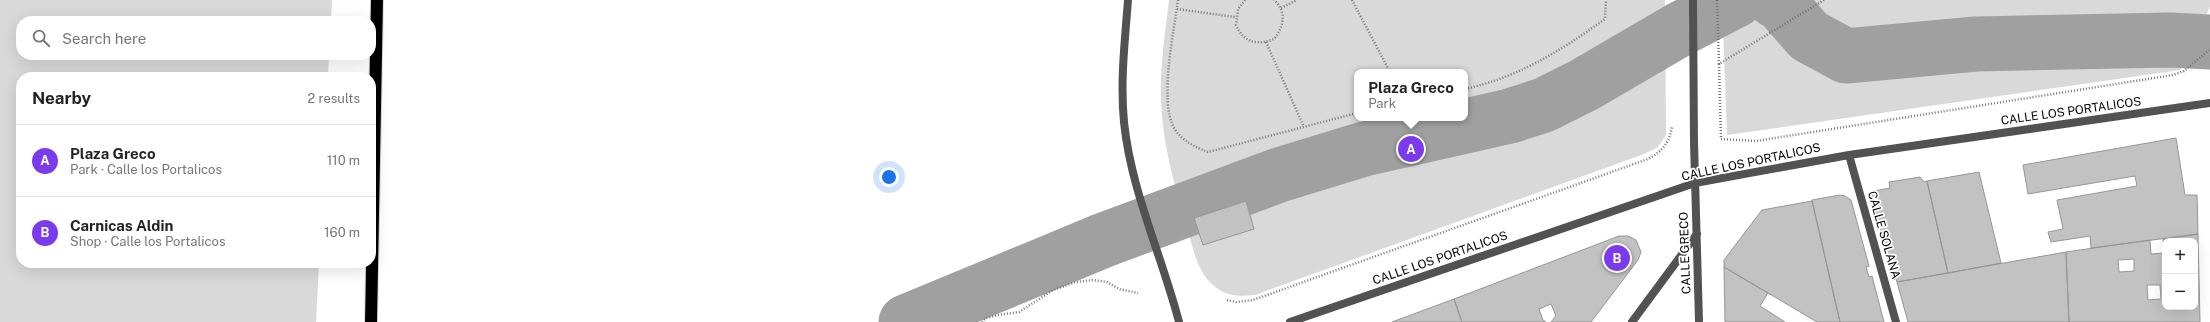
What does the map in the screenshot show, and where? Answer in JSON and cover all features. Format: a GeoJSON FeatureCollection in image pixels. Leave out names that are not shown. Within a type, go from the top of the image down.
{"type":"FeatureCollection","features":[{"type":"Feature","properties":{"kind":"highway"},"geometry":{"type":"LineString","coordinates":[[376,54],[377,0]]}},
{"type":"Feature","properties":{"kind":"highway"},"geometry":{"type":"LineString","coordinates":[[376,60],[376,72]]}},
{"type":"Feature","properties":{"kind":"highway"},"geometry":{"type":"LineString","coordinates":[[371,322],[372,268]]}},
{"type":"Feature","properties":{"kind":"street"},"geometry":{"type":"LineString","coordinates":[[1128,0],[1122,98],[1124,123],[1135,177],[1179,322]]}},
{"type":"Feature","properties":{"kind":"street","name":"CALLE GRECO"},"geometry":{"type":"LineString","coordinates":[[1694,0],[1695,183],[1699,322]]}},
{"type":"Feature","properties":{"kind":"street","name":"CALLE LOS PORTALICOS"},"geometry":{"type":"LineString","coordinates":[[1290,322],[1695,183],[1849,154],[2210,103]]}},
{"type":"Feature","properties":{"kind":"street","name":"CALLE SOLANA"},"geometry":{"type":"LineString","coordinates":[[1849,154],[1896,322]]}},
{"type":"Feature","properties":{"kind":"street"},"geometry":{"type":"LineString","coordinates":[[1632,322],[1696,234]]}},
{"type":"Feature","properties":{"kind":"path"},"geometry":{"type":"LineString","coordinates":[[1178,0],[1168,83],[1169,116],[1174,128],[1183,139],[1195,147],[1208,152],[1354,114]]}},
{"type":"Feature","properties":{"kind":"path"},"geometry":{"type":"LineString","coordinates":[[1245,0],[1238,9],[1235,17],[1239,32],[1244,38],[1259,43],[1266,42],[1274,38],[1280,32],[1283,16],[1281,8],[1274,0]]}},
{"type":"Feature","properties":{"kind":"path"},"geometry":{"type":"LineString","coordinates":[[1281,8],[1297,0]]}},
{"type":"Feature","properties":{"kind":"path"},"geometry":{"type":"LineString","coordinates":[[1352,0],[1388,69]]}},
{"type":"Feature","properties":{"kind":"path"},"geometry":{"type":"LineString","coordinates":[[1468,87],[1489,83],[1515,74],[1569,44],[1605,19],[1606,0]]}},
{"type":"Feature","properties":{"kind":"path"},"geometry":{"type":"LineString","coordinates":[[1717,0],[1721,139],[1756,141],[2173,75],[2184,71],[2208,50]]}},
{"type":"Feature","properties":{"kind":"path"},"geometry":{"type":"LineString","coordinates":[[1719,64],[1824,0]]}},
{"type":"Feature","properties":{"kind":"path"},"geometry":{"type":"LineString","coordinates":[[1177,9],[1235,17]]}},
{"type":"Feature","properties":{"kind":"path"},"geometry":{"type":"LineString","coordinates":[[1266,42],[1304,127]]}},
{"type":"Feature","properties":{"kind":"path"},"geometry":{"type":"LineString","coordinates":[[1227,300],[1236,302],[1253,300],[1648,159],[1658,154],[1666,145],[1671,135],[1672,118]]}},
{"type":"Feature","properties":{"kind":"path"},"geometry":{"type":"LineString","coordinates":[[982,322],[986,318],[1019,312],[1053,290],[1076,282],[1093,280],[1107,282],[1119,289],[1138,293]]}},
{"type":"Feature","properties":{"kind":"shaded area"},"geometry":{"type":"Polygon","coordinates":[[[0,0],[332,0],[331,16],[16,16],[16,60],[329,60],[328,72],[16,72],[16,268],[319,268],[316,322],[0,322],[0,0]]]}},
{"type":"Feature","properties":{"kind":"shaded area"},"geometry":{"type":"Polygon","coordinates":[[[1169,0],[1665,0],[1666,135],[1658,147],[1644,154],[1255,295],[1232,295],[1218,289],[1207,279],[1193,250],[1176,190],[1164,136],[1161,99],[1162,59],[1169,0]]]}},
{"type":"Feature","properties":{"kind":"shaded area"},"geometry":{"type":"Polygon","coordinates":[[[1722,0],[2210,0],[2210,7],[2180,70],[1727,135],[1722,0]]]}},
{"type":"Feature","properties":{"kind":"shaded area"},"geometry":{"type":"Polygon","coordinates":[[[1108,229],[1114,246],[934,322],[882,322],[1108,229]]]}},
{"type":"Feature","properties":{"kind":"building"},"geometry":{"type":"Polygon","coordinates":[[[2176,138],[2185,195],[2197,195],[2198,234],[2091,248],[2090,236],[2051,242],[2048,232],[2063,229],[2057,200],[2137,186],[2135,176],[2028,194],[2023,165],[2176,138]]]}},
{"type":"Feature","properties":{"kind":"building"},"geometry":{"type":"Polygon","coordinates":[[[1979,172],[2001,263],[1948,273],[1927,181],[1979,172]]]}},
{"type":"Feature","properties":{"kind":"building"},"geometry":{"type":"Polygon","coordinates":[[[1920,177],[1924,182],[1927,181],[1948,273],[1897,282],[1896,279],[1893,280],[1872,196],[1874,191],[1890,188],[1889,182],[1920,177]]]}},
{"type":"Feature","properties":{"kind":"building"},"geometry":{"type":"Polygon","coordinates":[[[1840,195],[1851,200],[1869,266],[1866,267],[1869,277],[1872,276],[1884,322],[1840,322],[1812,200],[1840,195]]]}},
{"type":"Feature","properties":{"kind":"building"},"geometry":{"type":"Polygon","coordinates":[[[1246,201],[1254,229],[1203,245],[1194,218],[1246,201]]]}},
{"type":"Feature","properties":{"kind":"building"},"geometry":{"type":"Polygon","coordinates":[[[1812,201],[1840,322],[1817,322],[1724,267],[1724,260],[1762,210],[1812,201]]]}},
{"type":"Feature","properties":{"kind":"building"},"geometry":{"type":"Polygon","coordinates":[[[2198,234],[2200,322],[2069,322],[2066,252],[2150,240],[2151,254],[2162,253],[2162,310],[2198,310],[2198,238],[2170,238],[2198,234]],[[2134,259],[2118,260],[2119,272],[2134,271],[2134,259]],[[2147,285],[2148,300],[2161,299],[2160,285],[2147,285]]]}},
{"type":"Feature","properties":{"kind":"building"},"geometry":{"type":"Polygon","coordinates":[[[1619,236],[1628,236],[1636,240],[1641,252],[1638,260],[1591,322],[1551,322],[1556,316],[1551,304],[1539,309],[1543,320],[1546,322],[1462,322],[1454,299],[1619,236]]]}},
{"type":"Feature","properties":{"kind":"building"},"geometry":{"type":"Polygon","coordinates":[[[2066,252],[2069,322],[1908,322],[1897,282],[2066,252]]]}},
{"type":"Feature","properties":{"kind":"building"},"geometry":{"type":"Polygon","coordinates":[[[1724,267],[1768,293],[1760,306],[1785,322],[1725,322],[1724,267]]]}},
{"type":"Feature","properties":{"kind":"building"},"geometry":{"type":"Polygon","coordinates":[[[1454,299],[1462,322],[1392,322],[1454,299]]]}},
{"type":"Feature","properties":{"kind":"waterway"},"geometry":{"type":"LineString","coordinates":[[906,322],[1104,240],[1279,175],[1364,149],[1510,116],[1544,105],[1584,85],[1680,29],[1736,0]]}},
{"type":"Feature","properties":{"kind":"waterway"},"geometry":{"type":"LineString","coordinates":[[1774,0],[1782,5],[1809,36],[1846,56],[1976,44],[2170,40],[2210,42]]}},
{"type":"Feature","properties":{"kind":"place","name":"Plaza Greco"},"geometry":{"type":"Point","coordinates":[1411,149]}},
{"type":"Feature","properties":{"kind":"place","name":"Carnicas Aldin"},"geometry":{"type":"Point","coordinates":[1617,258]}}]}
